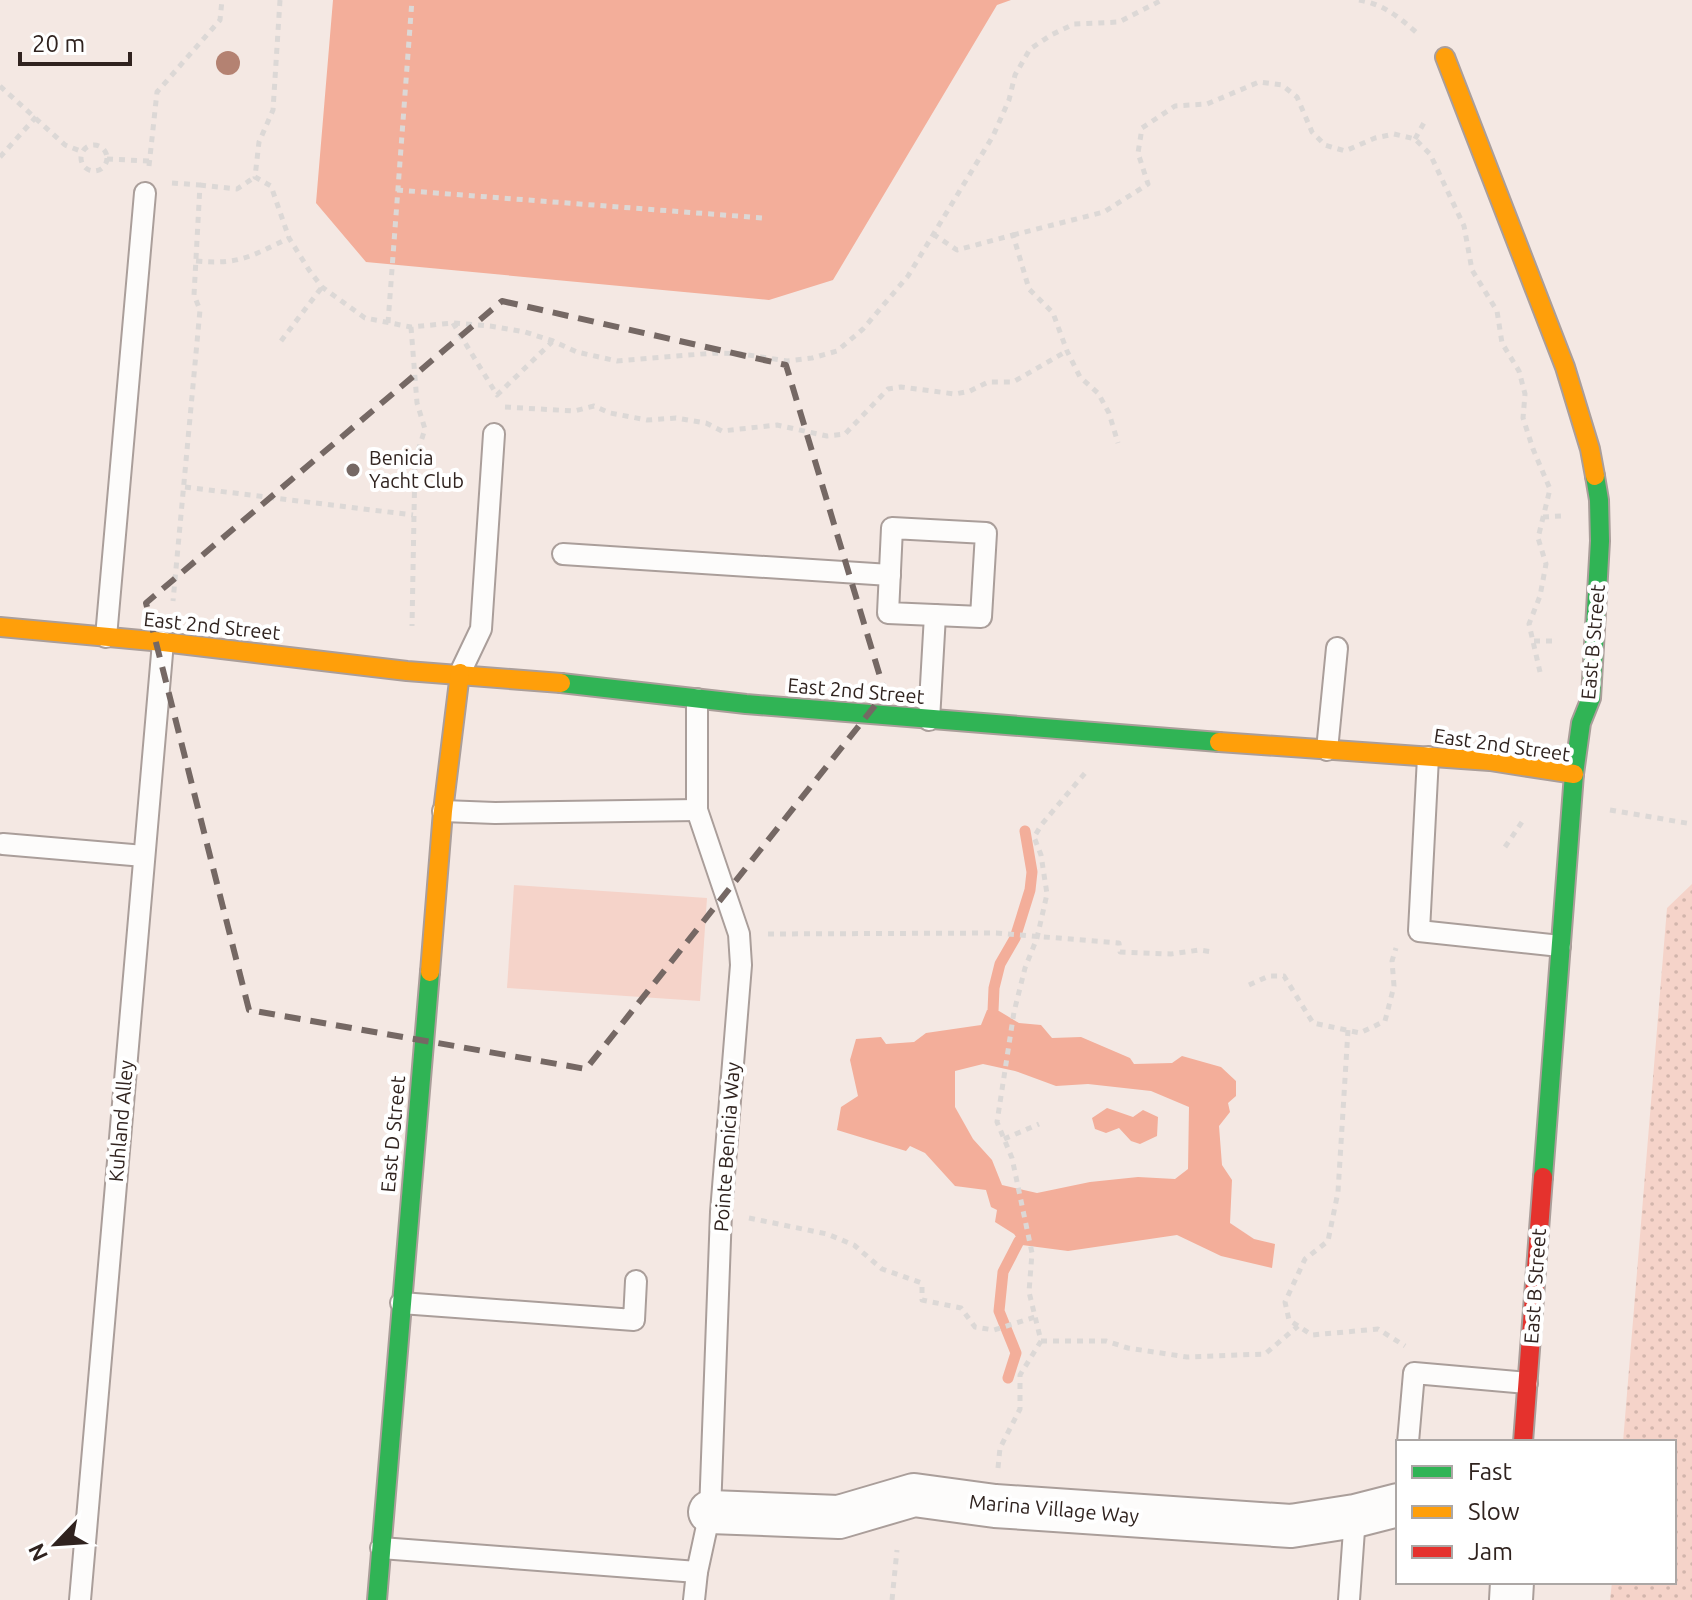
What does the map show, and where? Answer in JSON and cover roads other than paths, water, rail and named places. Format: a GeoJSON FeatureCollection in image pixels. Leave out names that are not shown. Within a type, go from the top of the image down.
{"type":"FeatureCollection","features":[{"type":"Feature","properties":{"kind":"street","name":"East B Street"},"geometry":{"type":"LineString","coordinates":[[1445,57],[1565,367],[1590,449],[1597,487],[1600,541],[1591,698],[1581,723],[1574,774],[1523,1440]]}},
{"type":"Feature","properties":{"kind":"street","name":"East 2nd Street"},"geometry":{"type":"LineString","coordinates":[[0,627],[697,699],[929,720],[1490,761],[1574,774]]}},
{"type":"Feature","properties":{"kind":"street","name":"East D Street"},"geometry":{"type":"LineString","coordinates":[[377,1600],[443,811],[460,673]]}},
{"type":"Feature","properties":{"kind":"street","name":"Marina Village Way"},"geometry":{"type":"LineString","coordinates":[[710,1512],[839,1517],[914,1495],[995,1506],[1291,1526],[1355,1516],[1396,1506]]}},
{"type":"Feature","properties":{"kind":"lane"},"geometry":{"type":"LineString","coordinates":[[106,637],[145,193]]}},
{"type":"Feature","properties":{"kind":"lane"},"geometry":{"type":"LineString","coordinates":[[460,673],[481,629],[494,434]]}},
{"type":"Feature","properties":{"kind":"lane"},"geometry":{"type":"LineString","coordinates":[[892,528],[986,533],[981,617],[935,615],[888,613],[892,528]]}},
{"type":"Feature","properties":{"kind":"lane"},"geometry":{"type":"LineString","coordinates":[[563,554],[890,575]]}},
{"type":"Feature","properties":{"kind":"lane"},"geometry":{"type":"LineString","coordinates":[[929,720],[935,615]]}},
{"type":"Feature","properties":{"kind":"lane","name":"Kuhland Alley"},"geometry":{"type":"LineString","coordinates":[[80,1600],[163,642]]}},
{"type":"Feature","properties":{"kind":"lane"},"geometry":{"type":"LineString","coordinates":[[1327,750],[1337,648]]}},
{"type":"Feature","properties":{"kind":"lane","name":"Pointe Benicia Way"},"geometry":{"type":"LineString","coordinates":[[694,1600],[710,1512],[721,1212],[741,965],[739,934],[697,810],[697,699]]}},
{"type":"Feature","properties":{"kind":"lane"},"geometry":{"type":"LineString","coordinates":[[1428,757],[1419,931],[1560,946]]}},
{"type":"Feature","properties":{"kind":"lane"},"geometry":{"type":"LineString","coordinates":[[443,811],[697,810]]}},
{"type":"Feature","properties":{"kind":"lane"},"geometry":{"type":"LineString","coordinates":[[3,844],[144,856]]}},
{"type":"Feature","properties":{"kind":"lane"},"geometry":{"type":"LineString","coordinates":[[401,1303],[634,1320],[636,1281]]}},
{"type":"Feature","properties":{"kind":"lane"},"geometry":{"type":"LineString","coordinates":[[1408,1440],[1414,1373],[1527,1383]]}},
{"type":"Feature","properties":{"kind":"lane"},"geometry":{"type":"LineString","coordinates":[[1349,1600],[1355,1516]]}},
{"type":"Feature","properties":{"kind":"lane"},"geometry":{"type":"LineString","coordinates":[[381,1548],[697,1572]]}},
{"type":"Feature","properties":{"kind":"waterway"},"geometry":{"type":"LineString","coordinates":[[993,1011],[1000,964],[1015,938],[1030,890],[1032,872],[1025,831]]}},
{"type":"Feature","properties":{"kind":"waterway"},"geometry":{"type":"LineString","coordinates":[[1008,1378],[1016,1353],[999,1311],[1003,1272],[1019,1241]]}},
{"type":"Feature","properties":{"kind":"place","name":"Benicia Yacht Club"},"geometry":{"type":"Point","coordinates":[353,470]}}]}
